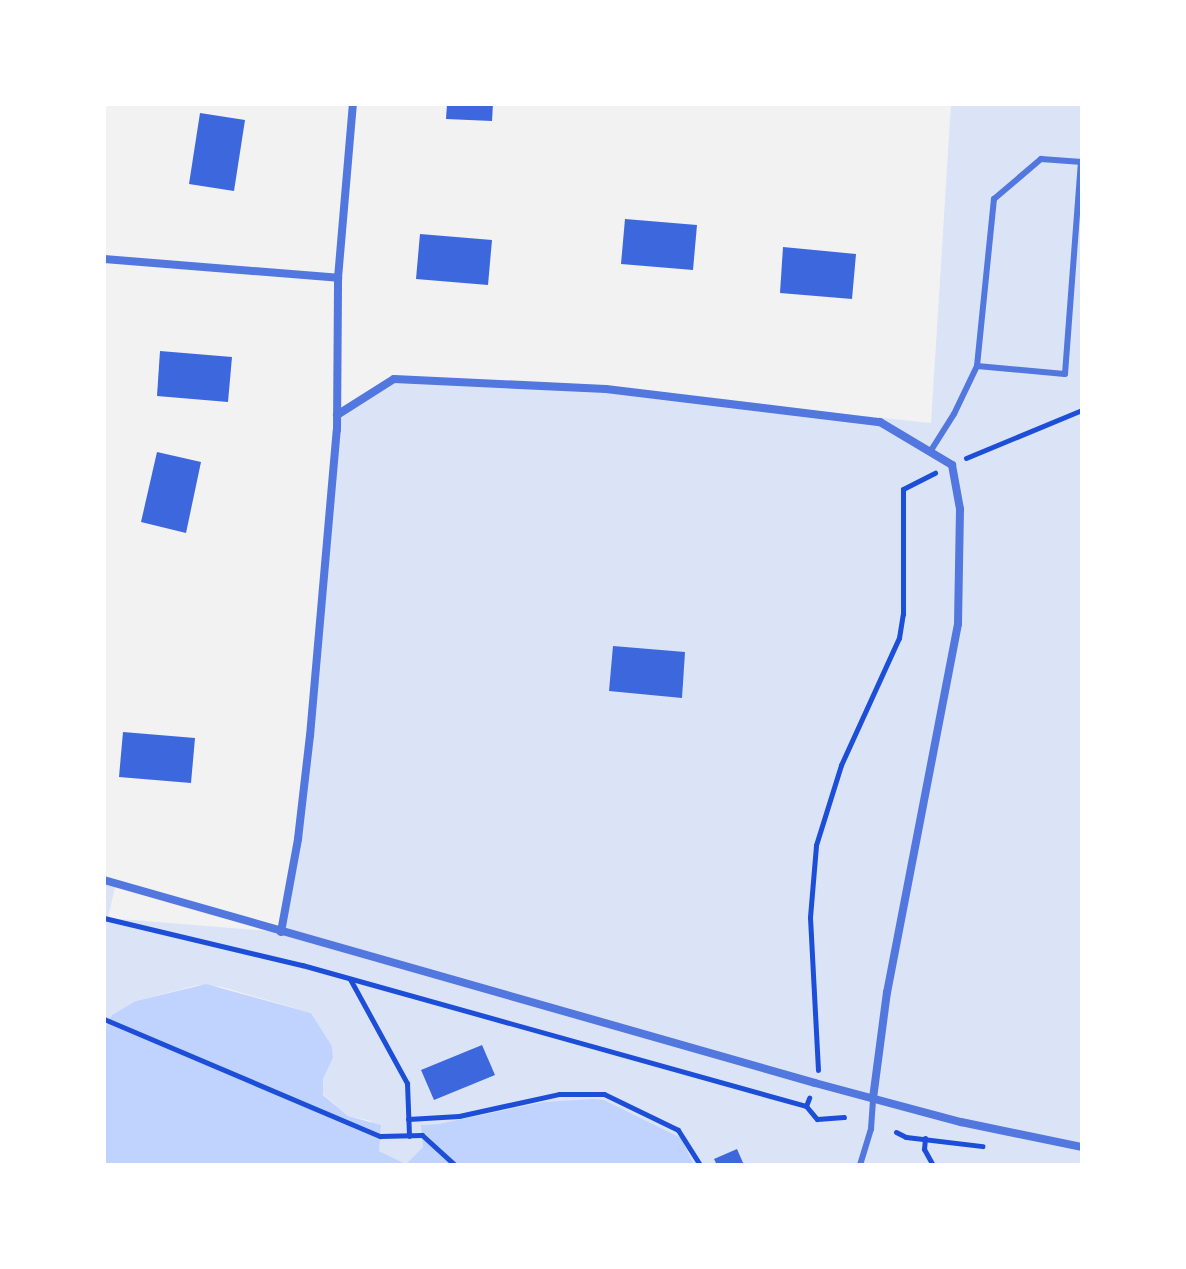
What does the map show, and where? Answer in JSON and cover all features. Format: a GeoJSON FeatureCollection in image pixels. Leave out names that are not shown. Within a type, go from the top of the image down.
{"type":"FeatureCollection","features":[{"type":"Feature","properties":{"kind":"street"},"geometry":{"type":"LineString","coordinates":[[281,932],[307,776],[337,415],[338,278],[353,104]]}},
{"type":"Feature","properties":{"kind":"street"},"geometry":{"type":"LineString","coordinates":[[104,259],[338,278]]}},
{"type":"Feature","properties":{"kind":"street"},"geometry":{"type":"LineString","coordinates":[[337,415],[394,379],[606,389],[880,422],[952,465],[960,509],[958,624],[887,992],[873,1098]]}},
{"type":"Feature","properties":{"kind":"street"},"geometry":{"type":"LineString","coordinates":[[104,880],[815,1083],[961,1122],[1082,1147]]}},
{"type":"Feature","properties":{"kind":"lane"},"geometry":{"type":"LineString","coordinates":[[930,452],[954,414],[977,366],[994,199],[1041,159],[1082,162],[1065,374],[977,366]]}},
{"type":"Feature","properties":{"kind":"lane"},"geometry":{"type":"LineString","coordinates":[[863,1163],[873,1098]]}},
{"type":"Feature","properties":{"kind":"path"},"geometry":{"type":"LineString","coordinates":[[806,1106],[820,1064],[810,917],[816,845],[841,765],[899,638],[903,614],[903,489],[1082,410]]}},
{"type":"Feature","properties":{"kind":"path"},"geometry":{"type":"LineString","coordinates":[[105,918],[349,978],[806,1106],[817,1119],[844,1117]]}},
{"type":"Feature","properties":{"kind":"path"},"geometry":{"type":"LineString","coordinates":[[349,978],[407,1083],[409,1136]]}},
{"type":"Feature","properties":{"kind":"path"},"geometry":{"type":"LineString","coordinates":[[107,1020],[380,1136],[422,1135],[455,1165]]}},
{"type":"Feature","properties":{"kind":"path"},"geometry":{"type":"LineString","coordinates":[[408,1119],[459,1116],[559,1094],[604,1094],[684,1135],[700,1165]]}},
{"type":"Feature","properties":{"kind":"path"},"geometry":{"type":"LineString","coordinates":[[925,1138],[924,1149],[933,1165]]}},
{"type":"Feature","properties":{"kind":"shaded area"},"geometry":{"type":"Polygon","coordinates":[[[951,104],[1082,104],[1082,1165],[694,1165],[680,1138],[604,1100],[543,1102],[422,1125],[423,1147],[406,1164],[379,1151],[371,1121],[348,1116],[323,1094],[323,1079],[333,1058],[332,1046],[311,1013],[222,987],[198,985],[136,1001],[110,1021],[104,1031],[104,880],[116,883],[108,918],[281,932],[310,736],[337,415],[394,379],[606,389],[931,423],[951,104]]]}},
{"type":"Feature","properties":{"kind":"water"},"geometry":{"type":"Polygon","coordinates":[[[206,984],[311,1013],[332,1046],[333,1058],[323,1079],[323,1095],[348,1116],[381,1125],[379,1151],[406,1164],[423,1147],[421,1125],[543,1102],[593,1099],[604,1100],[681,1138],[694,1165],[104,1165],[104,1031],[112,1015],[136,1001],[206,984]]]}},
{"type":"Feature","properties":{"kind":"building"},"geometry":{"type":"Polygon","coordinates":[[[447,104],[493,104],[492,121],[446,119],[447,104]]]}},
{"type":"Feature","properties":{"kind":"building"},"geometry":{"type":"Polygon","coordinates":[[[200,113],[245,120],[234,191],[189,184],[200,113]]]}},
{"type":"Feature","properties":{"kind":"building"},"geometry":{"type":"Polygon","coordinates":[[[625,219],[697,225],[693,270],[621,264],[625,219]]]}},
{"type":"Feature","properties":{"kind":"building"},"geometry":{"type":"Polygon","coordinates":[[[420,234],[492,240],[488,285],[416,279],[420,234]]]}},
{"type":"Feature","properties":{"kind":"building"},"geometry":{"type":"Polygon","coordinates":[[[783,247],[856,254],[852,299],[780,293],[783,247]]]}},
{"type":"Feature","properties":{"kind":"building"},"geometry":{"type":"Polygon","coordinates":[[[160,351],[232,357],[228,402],[157,396],[160,351]]]}},
{"type":"Feature","properties":{"kind":"building"},"geometry":{"type":"Polygon","coordinates":[[[157,452],[201,462],[186,533],[141,522],[157,452]]]}},
{"type":"Feature","properties":{"kind":"building"},"geometry":{"type":"Polygon","coordinates":[[[613,646],[685,652],[682,698],[609,691],[613,646]]]}},
{"type":"Feature","properties":{"kind":"building"},"geometry":{"type":"Polygon","coordinates":[[[123,732],[195,738],[191,783],[119,777],[123,732]]]}},
{"type":"Feature","properties":{"kind":"building"},"geometry":{"type":"Polygon","coordinates":[[[482,1045],[495,1075],[434,1100],[421,1070],[482,1045]]]}},
{"type":"Feature","properties":{"kind":"building"},"geometry":{"type":"Polygon","coordinates":[[[737,1149],[744,1165],[717,1165],[714,1159],[737,1149]]]}}]}
